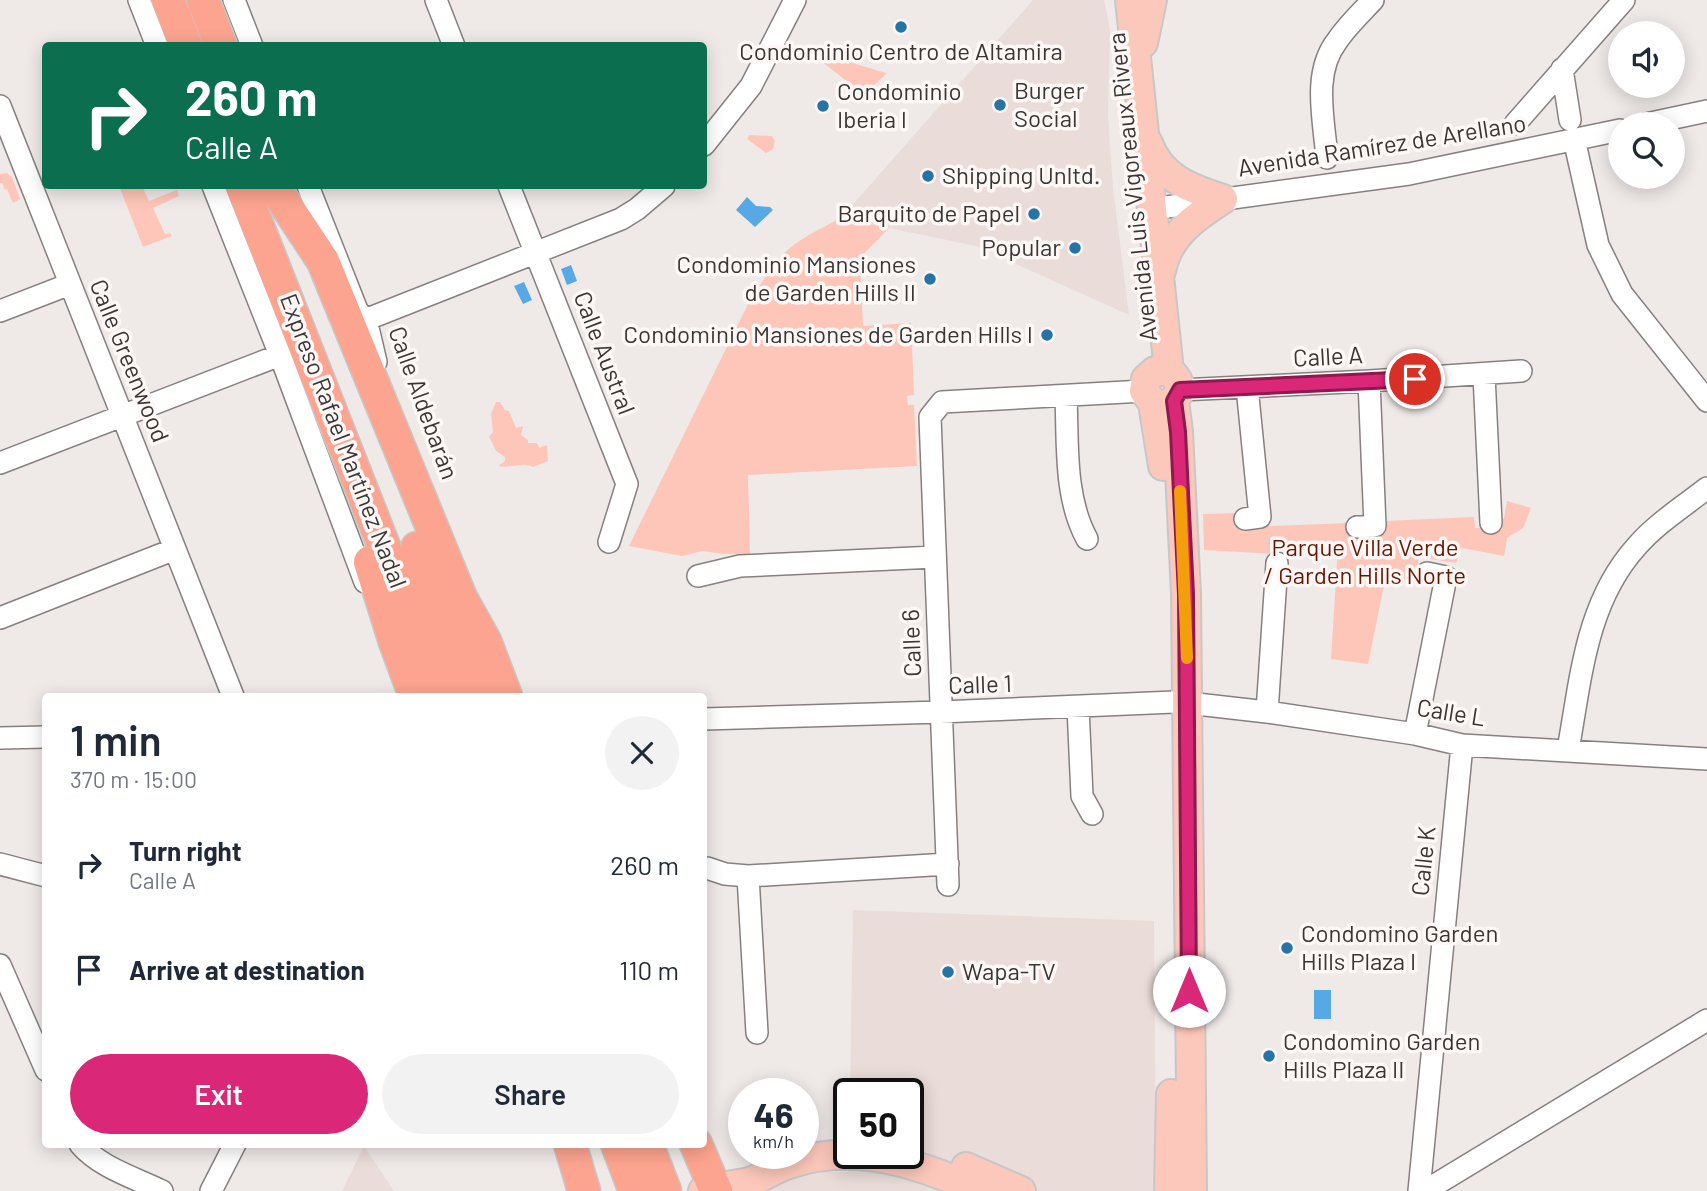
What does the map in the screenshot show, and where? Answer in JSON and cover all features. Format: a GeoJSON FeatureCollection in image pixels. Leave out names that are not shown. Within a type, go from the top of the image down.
{"type":"FeatureCollection","features":[{"type":"Feature","properties":{"kind":"highway"},"geometry":{"type":"LineString","coordinates":[[168,0],[184,42]]}},
{"type":"Feature","properties":{"kind":"highway"},"geometry":{"type":"LineString","coordinates":[[203,0],[219,42]]}},
{"type":"Feature","properties":{"kind":"highway","name":"Expreso Rafael Martínez Nadal"},"geometry":{"type":"LineString","coordinates":[[243,189],[442,693]]}},
{"type":"Feature","properties":{"kind":"highway","name":"Expreso Rafael Martínez Nadal"},"geometry":{"type":"LineString","coordinates":[[275,189],[371,426],[473,693]]}},
{"type":"Feature","properties":{"kind":"highway"},"geometry":{"type":"LineString","coordinates":[[276,189],[323,261],[461,598],[485,641],[505,693]]}},
{"type":"Feature","properties":{"kind":"highway"},"geometry":{"type":"LineString","coordinates":[[330,405],[340,472],[414,693]]}},
{"type":"Feature","properties":{"kind":"highway"},"geometry":{"type":"LineString","coordinates":[[571,1148],[584,1191]]}},
{"type":"Feature","properties":{"kind":"highway"},"geometry":{"type":"LineString","coordinates":[[619,1148],[635,1191]]}},
{"type":"Feature","properties":{"kind":"highway"},"geometry":{"type":"LineString","coordinates":[[649,1148],[665,1191]]}},
{"type":"Feature","properties":{"kind":"highway"},"geometry":{"type":"LineString","coordinates":[[697,1148],[711,1190]]}},
{"type":"Feature","properties":{"kind":"main road","name":"Avenida Luis Vigoreaux Rivera"},"geometry":{"type":"LineString","coordinates":[[1115,0],[1122,105],[1162,388]]}},
{"type":"Feature","properties":{"kind":"main road","name":"Avenida Luis Vigoreaux Rivera"},"geometry":{"type":"LineString","coordinates":[[1130,0],[1159,281],[1162,451],[1181,702],[1179,1191]]}},
{"type":"Feature","properties":{"kind":"main road"},"geometry":{"type":"LineString","coordinates":[[1139,88],[1143,33],[1152,0]]}},
{"type":"Feature","properties":{"kind":"main road"},"geometry":{"type":"LineString","coordinates":[[1144,130],[1153,157],[1175,180],[1223,199]]}},
{"type":"Feature","properties":{"kind":"main road"},"geometry":{"type":"LineString","coordinates":[[1159,281],[1164,258],[1175,236],[1223,199]]}},
{"type":"Feature","properties":{"kind":"main road"},"geometry":{"type":"LineString","coordinates":[[924,1151],[958,1163],[1021,1191]]}},
{"type":"Feature","properties":{"kind":"main road"},"geometry":{"type":"LineString","coordinates":[[711,1190],[747,1183],[790,1163],[828,1157],[859,1156],[893,1159],[941,1182],[982,1191]]}},
{"type":"Feature","properties":{"kind":"main road"},"geometry":{"type":"LineString","coordinates":[[711,1190],[735,1169]]}},
{"type":"Feature","properties":{"kind":"street"},"geometry":{"type":"LineString","coordinates":[[139,0],[155,42]]}},
{"type":"Feature","properties":{"kind":"street"},"geometry":{"type":"LineString","coordinates":[[234,0],[250,42]]}},
{"type":"Feature","properties":{"kind":"street"},"geometry":{"type":"LineString","coordinates":[[436,0],[452,42]]}},
{"type":"Feature","properties":{"kind":"street"},"geometry":{"type":"LineString","coordinates":[[707,141],[751,86],[795,0]]}},
{"type":"Feature","properties":{"kind":"street"},"geometry":{"type":"LineString","coordinates":[[1327,158],[1322,86],[1324,68],[1335,42],[1373,0]]}},
{"type":"Feature","properties":{"kind":"street"},"geometry":{"type":"LineString","coordinates":[[1515,124],[1624,0]]}},
{"type":"Feature","properties":{"kind":"street"},"geometry":{"type":"LineString","coordinates":[[1562,69],[1572,130],[1598,244],[1622,294],[1707,401]]}},
{"type":"Feature","properties":{"kind":"street","name":"Calle Greenwood"},"geometry":{"type":"LineString","coordinates":[[0,106],[9,153],[70,284],[232,693]]}},
{"type":"Feature","properties":{"kind":"street"},"geometry":{"type":"LineString","coordinates":[[1685,116],[1707,111]]}},
{"type":"Feature","properties":{"kind":"street","name":"Avenida Ramírez de Arellano"},"geometry":{"type":"LineString","coordinates":[[1152,209],[1409,174],[1572,130],[1608,130]]}},
{"type":"Feature","properties":{"kind":"street"},"geometry":{"type":"LineString","coordinates":[[214,189],[280,355],[368,591],[395,642]]}},
{"type":"Feature","properties":{"kind":"street","name":"Calle Aldebarán"},"geometry":{"type":"LineString","coordinates":[[309,189],[357,310],[365,320],[383,383],[485,641]]}},
{"type":"Feature","properties":{"kind":"street","name":"Calle Austral"},"geometry":{"type":"LineString","coordinates":[[510,189],[627,484],[609,542]]}},
{"type":"Feature","properties":{"kind":"street"},"geometry":{"type":"LineString","coordinates":[[365,320],[621,219],[660,189]]}},
{"type":"Feature","properties":{"kind":"street"},"geometry":{"type":"LineString","coordinates":[[0,311],[70,284]]}},
{"type":"Feature","properties":{"kind":"street"},"geometry":{"type":"LineString","coordinates":[[0,463],[280,355]]}},
{"type":"Feature","properties":{"kind":"street","name":"Calle A"},"geometry":{"type":"LineString","coordinates":[[942,402],[1066,397],[1162,388],[1247,387],[1521,371]]}},
{"type":"Feature","properties":{"kind":"street"},"geometry":{"type":"LineString","coordinates":[[1484,375],[1491,523]]}},
{"type":"Feature","properties":{"kind":"street"},"geometry":{"type":"LineString","coordinates":[[1357,527],[1375,526],[1369,381]]}},
{"type":"Feature","properties":{"kind":"street"},"geometry":{"type":"LineString","coordinates":[[1245,519],[1260,517],[1247,387]]}},
{"type":"Feature","properties":{"kind":"street"},"geometry":{"type":"LineString","coordinates":[[1066,397],[1072,498],[1077,521],[1087,539]]}},
{"type":"Feature","properties":{"kind":"street","name":"Calle 6"},"geometry":{"type":"LineString","coordinates":[[748,876],[948,875],[930,417],[942,402]]}},
{"type":"Feature","properties":{"kind":"street"},"geometry":{"type":"LineString","coordinates":[[1568,750],[1592,622],[1614,573],[1639,543],[1707,488]]}},
{"type":"Feature","properties":{"kind":"street"},"geometry":{"type":"LineString","coordinates":[[0,618],[175,548]]}},
{"type":"Feature","properties":{"kind":"street"},"geometry":{"type":"LineString","coordinates":[[698,576],[740,566],[935,557]]}},
{"type":"Feature","properties":{"kind":"street"},"geometry":{"type":"LineString","coordinates":[[1267,712],[1277,563]]}},
{"type":"Feature","properties":{"kind":"street"},"geometry":{"type":"LineString","coordinates":[[1415,734],[1446,577],[1427,573]]}},
{"type":"Feature","properties":{"kind":"street","name":"Calle 1"},"geometry":{"type":"LineString","coordinates":[[707,719],[1181,702]]}},
{"type":"Feature","properties":{"kind":"street","name":"Calle L"},"geometry":{"type":"LineString","coordinates":[[1181,702],[1415,734],[1462,745],[1707,759]]}},
{"type":"Feature","properties":{"kind":"street"},"geometry":{"type":"LineString","coordinates":[[1078,707],[1082,796],[1092,814]]}},
{"type":"Feature","properties":{"kind":"street"},"geometry":{"type":"LineString","coordinates":[[0,738],[42,737]]}},
{"type":"Feature","properties":{"kind":"street","name":"Calle K"},"geometry":{"type":"LineString","coordinates":[[1419,1191],[1462,745]]}},
{"type":"Feature","properties":{"kind":"street"},"geometry":{"type":"LineString","coordinates":[[0,864],[42,875]]}},
{"type":"Feature","properties":{"kind":"street"},"geometry":{"type":"LineString","coordinates":[[707,867],[725,874],[748,876],[757,1033]]}},
{"type":"Feature","properties":{"kind":"street"},"geometry":{"type":"LineString","coordinates":[[0,965],[42,1061]]}},
{"type":"Feature","properties":{"kind":"street"},"geometry":{"type":"LineString","coordinates":[[1425,1191],[1707,1020]]}},
{"type":"Feature","properties":{"kind":"street"},"geometry":{"type":"LineString","coordinates":[[83,1148],[100,1161],[162,1191]]}},
{"type":"Feature","properties":{"kind":"street"},"geometry":{"type":"LineString","coordinates":[[211,1191],[233,1148]]}},
{"type":"Feature","properties":{"kind":"shaded area"},"geometry":{"type":"Polygon","coordinates":[[[1033,0],[1104,0],[1110,29],[1108,117],[1113,188],[1129,315],[976,246],[841,218],[1033,0]]]}},
{"type":"Feature","properties":{"kind":"shaded area"},"geometry":{"type":"Polygon","coordinates":[[[853,910],[1154,921],[1156,1191],[769,1191],[778,1183],[824,1172],[848,1172],[848,1169],[924,1169],[924,1078],[850,1078],[853,910]]]}},
{"type":"Feature","properties":{"kind":"shaded area"},"geometry":{"type":"Polygon","coordinates":[[[365,1148],[394,1191],[342,1191],[365,1148]]]}},
{"type":"Feature","properties":{"kind":"green space"},"geometry":{"type":"Polygon","coordinates":[[[806,49],[886,73],[886,74],[864,95],[806,49]]]}},
{"type":"Feature","properties":{"kind":"green space"},"geometry":{"type":"Polygon","coordinates":[[[749,135],[772,136],[775,141],[773,149],[766,153],[747,139],[749,135]]]}},
{"type":"Feature","properties":{"kind":"green space"},"geometry":{"type":"Polygon","coordinates":[[[7,173],[12,177],[20,199],[13,203],[7,189],[0,183],[0,174],[7,173]]]}},
{"type":"Feature","properties":{"kind":"green space"},"geometry":{"type":"Polygon","coordinates":[[[120,189],[143,189],[149,201],[177,190],[179,196],[153,208],[165,234],[170,233],[172,236],[143,247],[120,189]]]}},
{"type":"Feature","properties":{"kind":"green space"},"geometry":{"type":"Polygon","coordinates":[[[841,218],[889,228],[860,258],[863,326],[911,323],[914,395],[907,396],[908,405],[914,405],[917,466],[748,475],[750,554],[702,551],[682,556],[629,546],[746,308],[761,284],[777,261],[791,248],[806,236],[841,218]]]}},
{"type":"Feature","properties":{"kind":"green space"},"geometry":{"type":"Polygon","coordinates":[[[496,402],[500,402],[505,410],[509,411],[516,428],[523,426],[521,435],[528,443],[537,443],[539,448],[547,445],[548,461],[533,467],[498,466],[505,461],[505,457],[496,451],[489,436],[493,432],[491,414],[496,402]]]}},
{"type":"Feature","properties":{"kind":"green space","name":"Parque Villa Verde / Garden Hills Norte"},"geometry":{"type":"Polygon","coordinates":[[[1507,501],[1531,508],[1523,528],[1507,538],[1504,556],[1462,548],[1456,563],[1419,557],[1415,581],[1386,576],[1368,664],[1331,659],[1338,546],[1295,544],[1294,555],[1204,550],[1203,514],[1238,513],[1241,527],[1350,523],[1352,535],[1384,533],[1385,521],[1474,517],[1475,528],[1497,528],[1504,518],[1507,501]]]}},
{"type":"Feature","properties":{"kind":"water"},"geometry":{"type":"Polygon","coordinates":[[[747,197],[756,206],[770,207],[773,210],[755,227],[736,210],[747,197]]]}},
{"type":"Feature","properties":{"kind":"water"},"geometry":{"type":"Polygon","coordinates":[[[571,265],[577,281],[567,285],[561,269],[571,265]]]}},
{"type":"Feature","properties":{"kind":"water"},"geometry":{"type":"Polygon","coordinates":[[[524,282],[532,300],[523,304],[514,286],[524,282]]]}},
{"type":"Feature","properties":{"kind":"water"},"geometry":{"type":"Polygon","coordinates":[[[1314,990],[1331,990],[1331,1019],[1314,1019],[1314,990]]]}},
{"type":"Feature","properties":{"kind":"slow traffic"},"geometry":{"type":"LineString","coordinates":[[1180,491],[1187,658]]}},
{"type":"Feature","properties":{"kind":"place","name":"Condominio Centro de Altamira"},"geometry":{"type":"Point","coordinates":[901,27]}},
{"type":"Feature","properties":{"kind":"place","name":"Burger Social"},"geometry":{"type":"Point","coordinates":[1000,105]}},
{"type":"Feature","properties":{"kind":"place","name":"Condominio Iberia I"},"geometry":{"type":"Point","coordinates":[823,106]}},
{"type":"Feature","properties":{"kind":"place","name":"Shipping Unltd."},"geometry":{"type":"Point","coordinates":[928,176]}},
{"type":"Feature","properties":{"kind":"place","name":"Barquito de Papel"},"geometry":{"type":"Point","coordinates":[1034,214]}},
{"type":"Feature","properties":{"kind":"place","name":"Popular"},"geometry":{"type":"Point","coordinates":[1075,248]}},
{"type":"Feature","properties":{"kind":"place","name":"Condominio Mansiones de Garden Hills II"},"geometry":{"type":"Point","coordinates":[930,279]}},
{"type":"Feature","properties":{"kind":"place","name":"Condominio Mansiones de Garden Hills I"},"geometry":{"type":"Point","coordinates":[1047,335]}},
{"type":"Feature","properties":{"kind":"place","name":"Condomino Garden Hills Plaza I"},"geometry":{"type":"Point","coordinates":[1287,948]}},
{"type":"Feature","properties":{"kind":"place","name":"Wapa-TV"},"geometry":{"type":"Point","coordinates":[948,972]}},
{"type":"Feature","properties":{"kind":"place","name":"Condomino Garden Hills Plaza II"},"geometry":{"type":"Point","coordinates":[1269,1056]}},
{"type":"Feature","properties":{"kind":"route"},"geometry":{"type":"LineString","coordinates":[[1189,991],[1186,594],[1174,401],[1180,390],[1415,379]]}}]}
